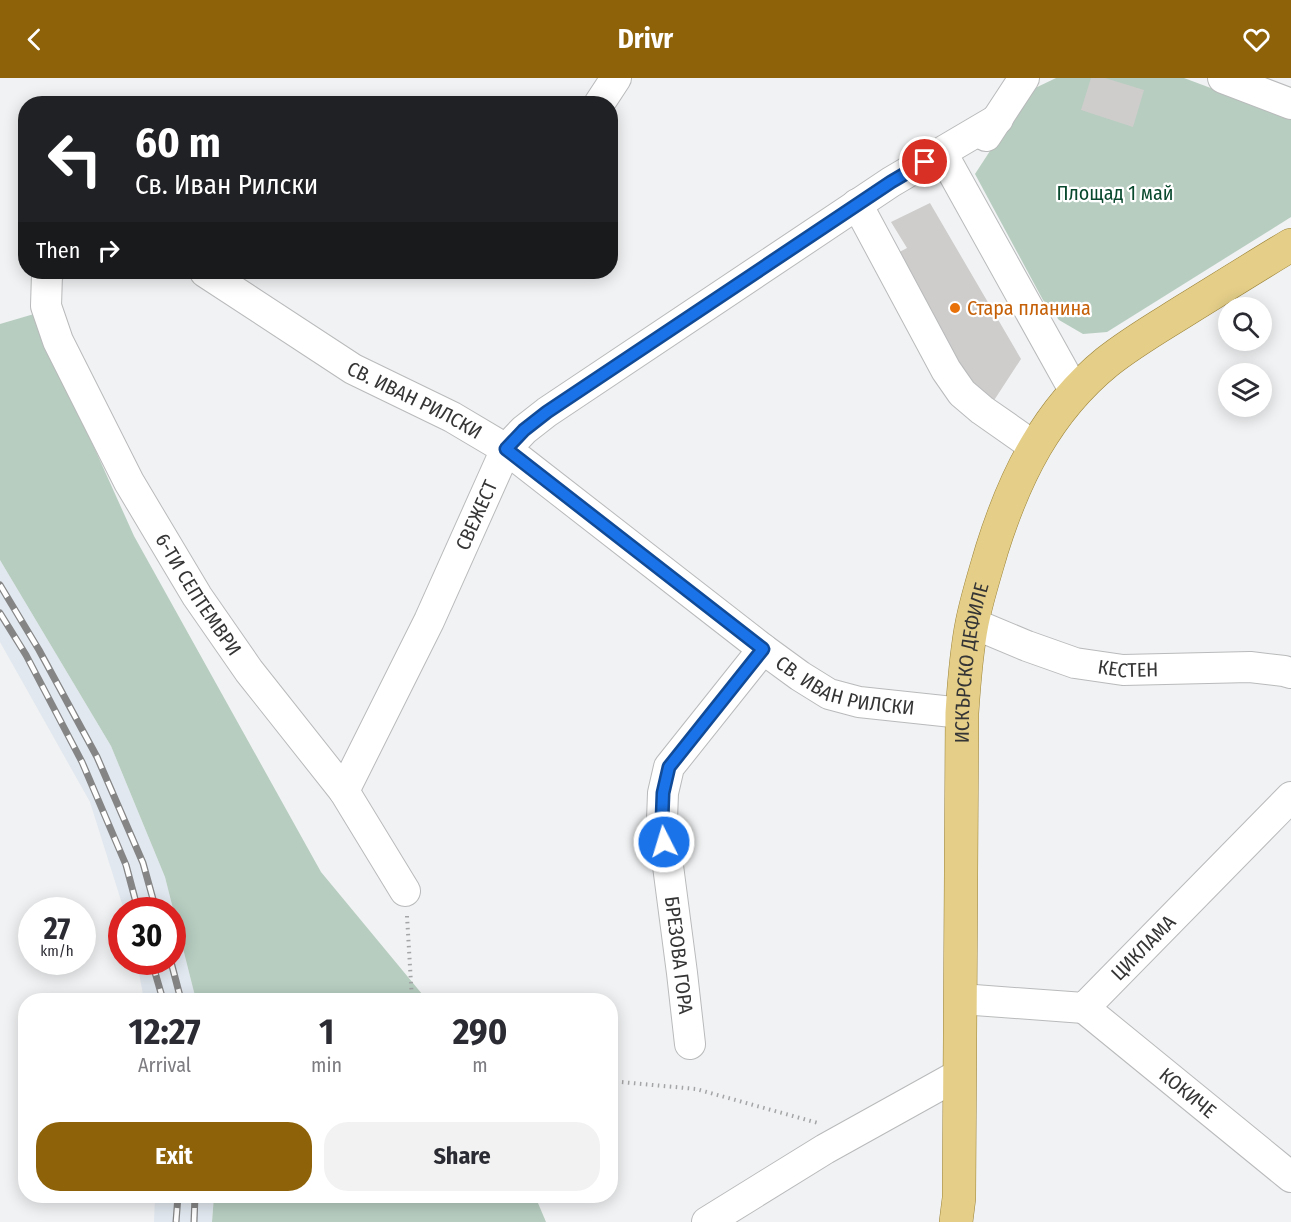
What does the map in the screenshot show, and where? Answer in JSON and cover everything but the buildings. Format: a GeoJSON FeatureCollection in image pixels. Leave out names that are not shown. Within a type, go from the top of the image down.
{"type":"FeatureCollection","features":[{"type":"Feature","properties":{"kind":"main road","name":"ИСКЪРСКО ДЕФИЛЕ"},"geometry":{"type":"LineString","coordinates":[[956,1222],[959,1198],[962,713],[965,668],[972,623],[984,574],[999,528],[1014,488],[1035,447],[1052,420],[1075,392],[1107,363],[1146,335],[1291,245]]}},
{"type":"Feature","properties":{"kind":"street"},"geometry":{"type":"LineString","coordinates":[[604,96],[616,78]]}},
{"type":"Feature","properties":{"kind":"street"},"geometry":{"type":"LineString","coordinates":[[957,179],[1024,78]]}},
{"type":"Feature","properties":{"kind":"street"},"geometry":{"type":"LineString","coordinates":[[1223,78],[1291,104]]}},
{"type":"Feature","properties":{"kind":"street","name":"СВЕЖЕСТ"},"geometry":{"type":"LineString","coordinates":[[344,791],[429,621],[506,449],[524,430],[547,412],[857,204],[998,119]]}},
{"type":"Feature","properties":{"kind":"street"},"geometry":{"type":"LineString","coordinates":[[942,153],[1075,392]]}},
{"type":"Feature","properties":{"kind":"street"},"geometry":{"type":"LineString","coordinates":[[857,204],[946,370],[962,393],[1035,447]]}},
{"type":"Feature","properties":{"kind":"street","name":"6-ТИ СЕПТЕМВРИ"},"geometry":{"type":"LineString","coordinates":[[47,279],[46,306],[58,341],[129,482],[197,596],[249,671],[344,791],[405,891]]}},
{"type":"Feature","properties":{"kind":"street","name":"СВ. ИВАН РИЛСКИ"},"geometry":{"type":"LineString","coordinates":[[215,279],[352,369],[452,417],[506,449],[763,649],[828,694],[859,702],[962,713]]}},
{"type":"Feature","properties":{"kind":"street","name":"КЕСТЕН"},"geometry":{"type":"LineString","coordinates":[[972,623],[1075,663],[1123,670],[1250,667],[1291,673]]}},
{"type":"Feature","properties":{"kind":"street","name":"БРЕЗОВА ГОРА"},"geometry":{"type":"LineString","coordinates":[[690,1044],[662,820],[663,793],[669,767],[763,649]]}},
{"type":"Feature","properties":{"kind":"street","name":"ЦИКЛАМА"},"geometry":{"type":"LineString","coordinates":[[1084,1008],[1291,797]]}},
{"type":"Feature","properties":{"kind":"street"},"geometry":{"type":"LineString","coordinates":[[961,999],[1084,1008]]}},
{"type":"Feature","properties":{"kind":"street","name":"КОКИЧЕ"},"geometry":{"type":"LineString","coordinates":[[1084,1008],[1291,1177]]}},
{"type":"Feature","properties":{"kind":"street"},"geometry":{"type":"LineString","coordinates":[[707,1222],[825,1149],[960,1074]]}},
{"type":"Feature","properties":{"kind":"path"},"geometry":{"type":"LineString","coordinates":[[405,891],[412,993]]}},
{"type":"Feature","properties":{"kind":"path"},"geometry":{"type":"LineString","coordinates":[[618,1082],[696,1089],[854,1133]]}},
{"type":"Feature","properties":{"kind":"shaded area"},"geometry":{"type":"Polygon","coordinates":[[[0,560],[111,746],[165,877],[170,897],[120,897],[90,802],[0,642],[0,560]]]}},
{"type":"Feature","properties":{"kind":"shaded area"},"geometry":{"type":"Polygon","coordinates":[[[186,960],[194,993],[143,993],[139,975],[186,975],[186,960]]]}},
{"type":"Feature","properties":{"kind":"shaded area"},"geometry":{"type":"Polygon","coordinates":[[[155,1203],[213,1203],[212,1222],[154,1222],[155,1203]]]}},
{"type":"Feature","properties":{"kind":"green space","name":"Площад 1 май"},"geometry":{"type":"Polygon","coordinates":[[[1056,78],[1184,78],[1291,118],[1291,217],[1107,332],[1083,334],[1059,320],[1043,300],[975,174],[1029,91],[1056,78]]]}},
{"type":"Feature","properties":{"kind":"green space"},"geometry":{"type":"Polygon","coordinates":[[[34,314],[134,536],[321,872],[421,993],[194,993],[186,960],[186,897],[170,897],[165,877],[111,746],[0,560],[0,324],[34,314]]]}},
{"type":"Feature","properties":{"kind":"green space"},"geometry":{"type":"Polygon","coordinates":[[[213,1203],[538,1203],[546,1222],[212,1222],[213,1203]]]}},
{"type":"Feature","properties":{"kind":"railway"},"geometry":{"type":"LineString","coordinates":[[0,585],[39,650],[97,757],[143,863],[152,897]]}},
{"type":"Feature","properties":{"kind":"railway"},"geometry":{"type":"LineString","coordinates":[[0,613],[26,655],[82,762],[126,865],[135,897]]}},
{"type":"Feature","properties":{"kind":"railway"},"geometry":{"type":"LineString","coordinates":[[156,975],[161,993]]}},
{"type":"Feature","properties":{"kind":"railway"},"geometry":{"type":"LineString","coordinates":[[174,975],[179,993]]}},
{"type":"Feature","properties":{"kind":"railway"},"geometry":{"type":"LineString","coordinates":[[176,1222],[177,1203]]}},
{"type":"Feature","properties":{"kind":"railway"},"geometry":{"type":"LineString","coordinates":[[194,1222],[195,1203]]}},
{"type":"Feature","properties":{"kind":"place","name":"Стара планина"},"geometry":{"type":"Point","coordinates":[955,308]}},
{"type":"Feature","properties":{"kind":"route"},"geometry":{"type":"LineString","coordinates":[[664,842],[663,793],[669,767],[763,649],[506,449],[524,430],[547,412],[891,182],[925,162]]}}]}
